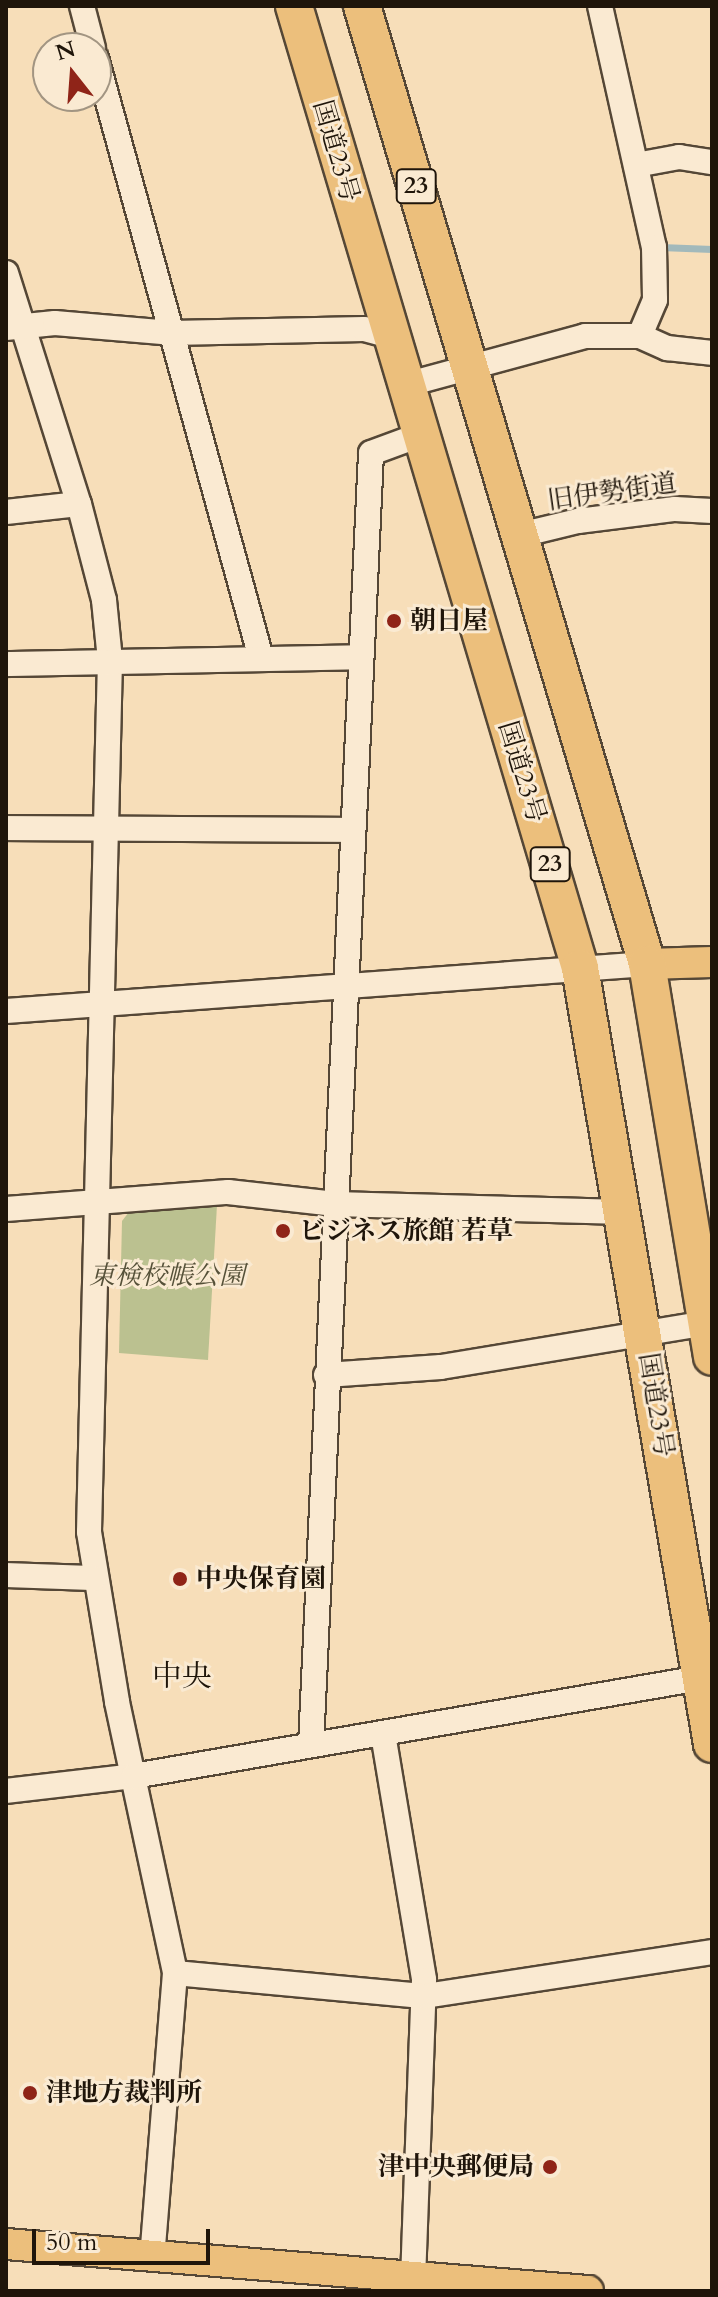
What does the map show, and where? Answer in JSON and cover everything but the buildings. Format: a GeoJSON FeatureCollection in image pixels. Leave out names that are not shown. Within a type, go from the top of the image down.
{"type":"FeatureCollection","features":[{"type":"Feature","properties":{"kind":"highway","name":"国道23号"},"geometry":{"type":"LineString","coordinates":[[294,6],[580,968],[706,1678],[712,1744]]}},
{"type":"Feature","properties":{"kind":"highway","name":"23"},"geometry":{"type":"LineString","coordinates":[[362,6],[647,964],[710,1334]]}},
{"type":"Feature","properties":{"kind":"main road"},"geometry":{"type":"LineString","coordinates":[[647,964],[712,962]]}},
{"type":"Feature","properties":{"kind":"main road"},"geometry":{"type":"LineString","coordinates":[[6,2244],[365,2283],[413,2280],[569,2290]]}},
{"type":"Feature","properties":{"kind":"street"},"geometry":{"type":"LineString","coordinates":[[82,6],[89,32]]}},
{"type":"Feature","properties":{"kind":"street"},"geometry":{"type":"LineString","coordinates":[[600,6],[654,247],[655,300],[640,336]]}},
{"type":"Feature","properties":{"kind":"street"},"geometry":{"type":"LineString","coordinates":[[111,112],[261,658]]}},
{"type":"Feature","properties":{"kind":"street"},"geometry":{"type":"LineString","coordinates":[[636,165],[679,157],[712,162]]}},
{"type":"Feature","properties":{"kind":"street"},"geometry":{"type":"LineString","coordinates":[[6,273],[14,327],[79,504],[104,600],[110,660],[89,1509],[94,1578],[175,1973],[152,2258]]}},
{"type":"Feature","properties":{"kind":"street"},"geometry":{"type":"LineString","coordinates":[[14,327],[171,333],[364,329],[390,336]]}},
{"type":"Feature","properties":{"kind":"street"},"geometry":{"type":"LineString","coordinates":[[405,385],[585,336],[640,336],[667,348],[712,353]]}},
{"type":"Feature","properties":{"kind":"street"},"geometry":{"type":"LineString","coordinates":[[311,1745],[371,453],[420,435]]}},
{"type":"Feature","properties":{"kind":"street"},"geometry":{"type":"LineString","coordinates":[[6,512],[79,504]]}},
{"type":"Feature","properties":{"kind":"street","name":"旧伊勢街道"},"geometry":{"type":"LineString","coordinates":[[520,535],[592,519],[675,509],[712,511]]}},
{"type":"Feature","properties":{"kind":"street"},"geometry":{"type":"LineString","coordinates":[[6,664],[360,657]]}},
{"type":"Feature","properties":{"kind":"street"},"geometry":{"type":"LineString","coordinates":[[6,828],[106,826],[353,830]]}},
{"type":"Feature","properties":{"kind":"street"},"geometry":{"type":"LineString","coordinates":[[6,1011],[647,964]]}},
{"type":"Feature","properties":{"kind":"street"},"geometry":{"type":"LineString","coordinates":[[6,1209],[228,1192],[335,1204],[624,1212]]}},
{"type":"Feature","properties":{"kind":"street"},"geometry":{"type":"LineString","coordinates":[[326,1375],[441,1367],[644,1332],[710,1334]]}},
{"type":"Feature","properties":{"kind":"street"},"geometry":{"type":"LineString","coordinates":[[6,1575],[94,1578]]}},
{"type":"Feature","properties":{"kind":"street"},"geometry":{"type":"LineString","coordinates":[[6,1791],[134,1776],[706,1678]]}},
{"type":"Feature","properties":{"kind":"street"},"geometry":{"type":"LineString","coordinates":[[383,1734],[425,1996],[413,2280]]}},
{"type":"Feature","properties":{"kind":"street"},"geometry":{"type":"LineString","coordinates":[[175,1973],[425,1996],[712,1952]]}},
{"type":"Feature","properties":{"kind":"green space","name":"東検校帳公園"},"geometry":{"type":"Polygon","coordinates":[[[217,1205],[208,1360],[119,1353],[122,1221],[129,1212],[217,1205]]]}},
{"type":"Feature","properties":{"kind":"waterway"},"geometry":{"type":"LineString","coordinates":[[660,247],[712,249]]}},
{"type":"Feature","properties":{"kind":"place","name":"朝日屋"},"geometry":{"type":"Point","coordinates":[394,621]}},
{"type":"Feature","properties":{"kind":"place","name":"ビジネス旅館 若草"},"geometry":{"type":"Point","coordinates":[283,1231]}},
{"type":"Feature","properties":{"kind":"place","name":"中央保育園"},"geometry":{"type":"Point","coordinates":[180,1579]}},
{"type":"Feature","properties":{"kind":"place","name":"津地方裁判所"},"geometry":{"type":"Point","coordinates":[30,2093]}},
{"type":"Feature","properties":{"kind":"place","name":"津中央郵便局"},"geometry":{"type":"Point","coordinates":[550,2167]}},
{"type":"Feature","properties":{"kind":"district","name":"中央"},"geometry":{"type":"Point","coordinates":[182,1677]}}]}
